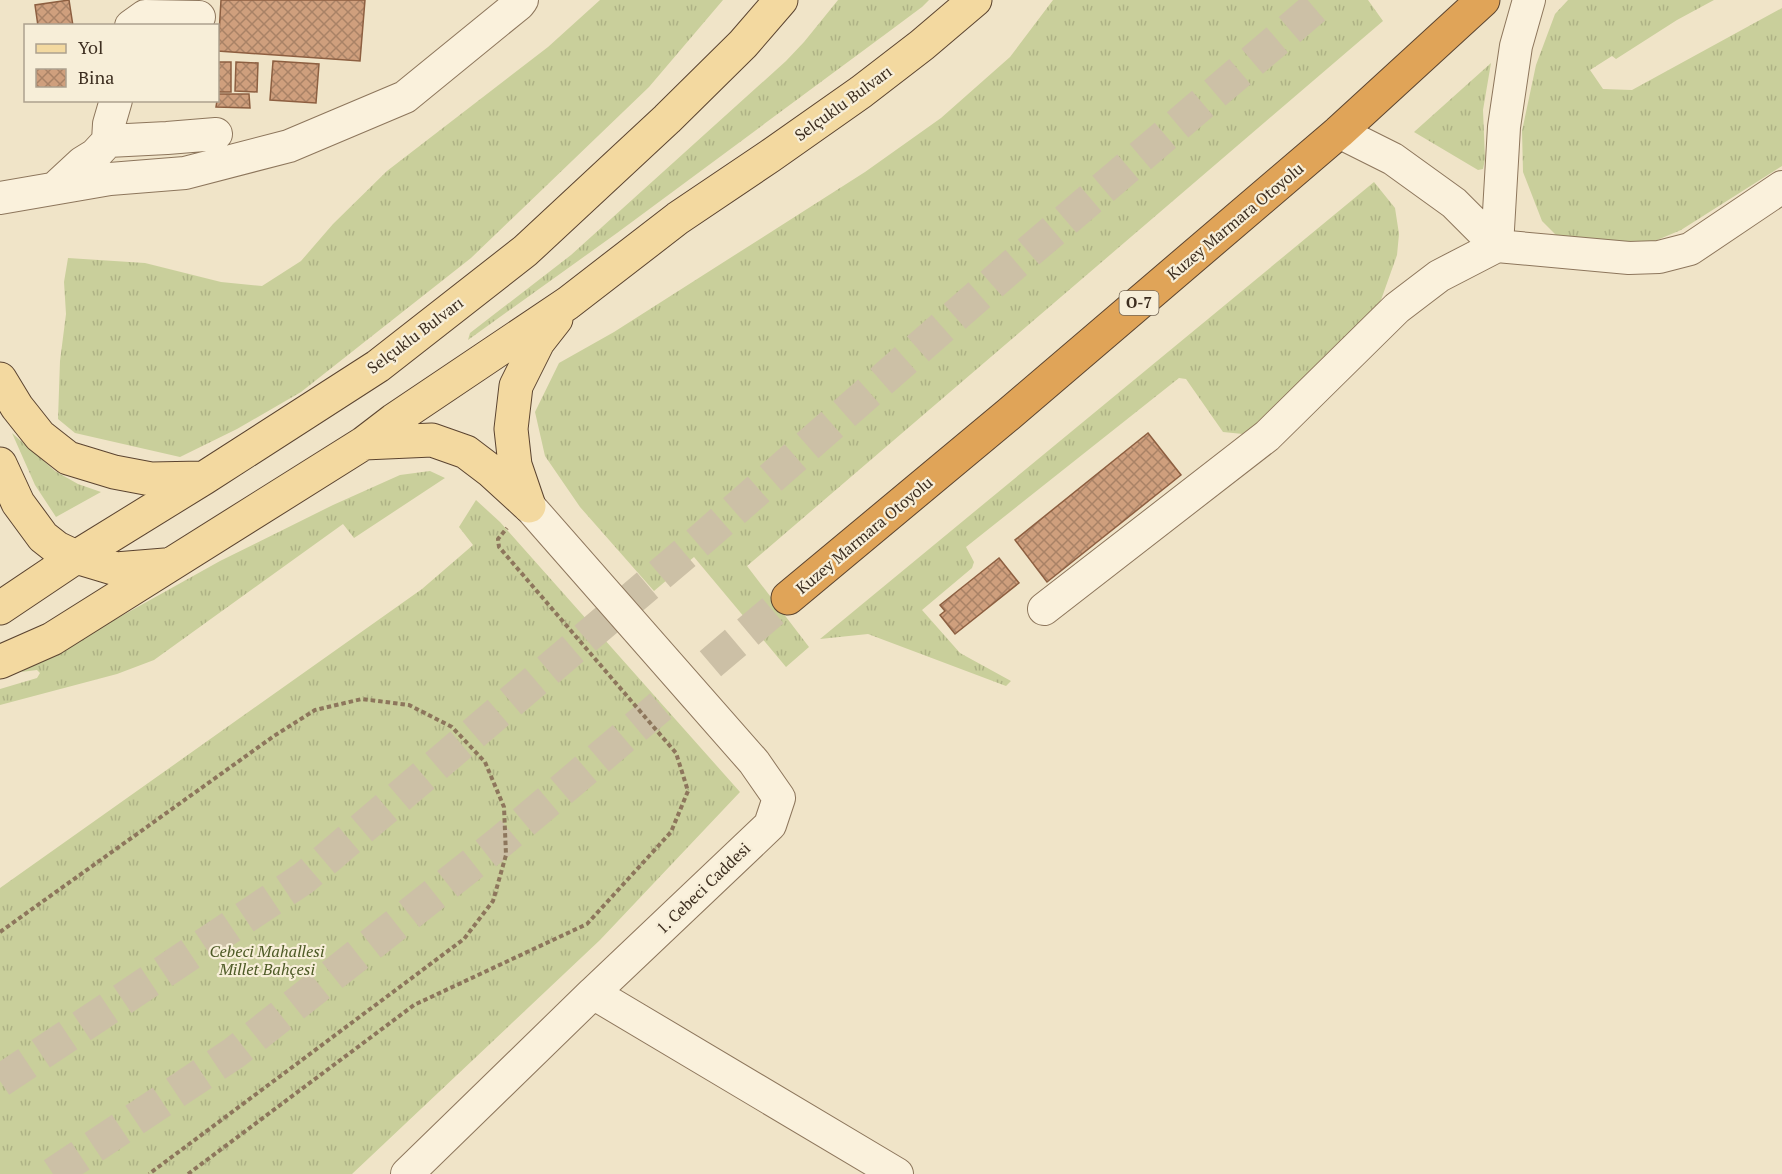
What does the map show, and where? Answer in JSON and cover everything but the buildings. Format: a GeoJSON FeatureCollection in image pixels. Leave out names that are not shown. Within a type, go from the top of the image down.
{"type":"FeatureCollection","features":[{"type":"Feature","properties":{"kind":"highway","name":"Kuzey Marmara Otoyolu"},"geometry":{"type":"LineString","coordinates":[[788,598],[1009,414],[1339,132],[1483,0]]}},
{"type":"Feature","properties":{"kind":"main road","name":"Selçuklu Bulvarı"},"geometry":{"type":"LineString","coordinates":[[0,608],[76,557],[378,366],[525,251],[667,119],[743,44],[781,0]]}},
{"type":"Feature","properties":{"kind":"main road"},"geometry":{"type":"LineString","coordinates":[[922,45],[945,0]]}},
{"type":"Feature","properties":{"kind":"main road","name":"Selçuklu Bulvarı"},"geometry":{"type":"LineString","coordinates":[[0,662],[52,639],[364,443],[394,420],[568,303],[678,218],[861,92],[975,0]]}},
{"type":"Feature","properties":{"kind":"main road"},"geometry":{"type":"LineString","coordinates":[[529,506],[515,465],[511,429],[516,386],[538,342],[568,303]]}},
{"type":"Feature","properties":{"kind":"main road"},"geometry":{"type":"LineString","coordinates":[[0,379],[17,407],[40,436],[68,459],[114,472],[151,479],[204,478]]}},
{"type":"Feature","properties":{"kind":"main road"},"geometry":{"type":"LineString","coordinates":[[364,443],[432,440],[466,452],[491,471],[529,506]]}},
{"type":"Feature","properties":{"kind":"main road"},"geometry":{"type":"LineString","coordinates":[[0,464],[18,503],[43,537],[57,548],[76,557],[116,569],[170,564]]}},
{"type":"Feature","properties":{"kind":"street"},"geometry":{"type":"LineString","coordinates":[[1,192],[185,173],[289,146],[405,97],[522,0]]}},
{"type":"Feature","properties":{"kind":"street"},"geometry":{"type":"LineString","coordinates":[[1497,246],[1504,126],[1516,46],[1528,0]]}},
{"type":"Feature","properties":{"kind":"street"},"geometry":{"type":"LineString","coordinates":[[134,24],[145,16],[199,17]]}},
{"type":"Feature","properties":{"kind":"street"},"geometry":{"type":"LineString","coordinates":[[56,188],[108,141],[109,124],[115,102]]}},
{"type":"Feature","properties":{"kind":"street"},"geometry":{"type":"LineString","coordinates":[[1339,132],[1393,159],[1454,203],[1497,246]]}},
{"type":"Feature","properties":{"kind":"street"},"geometry":{"type":"LineString","coordinates":[[108,141],[216,134]]}},
{"type":"Feature","properties":{"kind":"street"},"geometry":{"type":"LineString","coordinates":[[1044,609],[1267,436],[1397,308],[1439,276],[1497,246],[1629,258],[1659,257],[1690,249],[1782,187]]}},
{"type":"Feature","properties":{"kind":"street","name":"1. Cebeci Caddesi"},"geometry":{"type":"LineString","coordinates":[[529,506],[754,762],[779,798],[770,825],[593,993]]}},
{"type":"Feature","properties":{"kind":"street"},"geometry":{"type":"LineString","coordinates":[[407,1174],[593,993],[897,1174]]}},
{"type":"Feature","properties":{"kind":"path"},"geometry":{"type":"LineString","coordinates":[[188,1174],[414,1005],[587,924],[671,832],[688,791],[676,753],[499,547],[498,539],[503,532],[529,506]]}},
{"type":"Feature","properties":{"kind":"path"},"geometry":{"type":"LineString","coordinates":[[0,932],[274,736],[315,710],[362,699],[409,705],[452,727],[485,762],[504,807],[506,855],[493,901],[464,939],[149,1174]]}},
{"type":"Feature","properties":{"kind":"green space"},"geometry":{"type":"Polygon","coordinates":[[[600,0],[723,0],[649,87],[471,258],[301,392],[237,429],[180,457],[75,433],[58,419],[60,361],[66,314],[64,282],[68,258],[145,263],[221,282],[262,286],[301,261],[333,224],[387,171],[548,47],[600,0]]]}},
{"type":"Feature","properties":{"kind":"green space"},"geometry":{"type":"Polygon","coordinates":[[[838,0],[929,0],[617,233],[468,340],[470,333],[571,255],[786,61],[838,0]]]}},
{"type":"Feature","properties":{"kind":"green space"},"geometry":{"type":"Polygon","coordinates":[[[1053,0],[1368,0],[1383,21],[747,566],[809,647],[786,667],[694,557],[654,591],[580,507],[545,456],[535,412],[559,363],[614,332],[865,172],[941,118],[1010,57],[1053,0]]]}},
{"type":"Feature","properties":{"kind":"green space"},"geometry":{"type":"Polygon","coordinates":[[[1568,0],[1714,0],[1677,20],[1616,59],[1612,56],[1590,70],[1603,89],[1632,90],[1782,8],[1782,166],[1681,230],[1650,243],[1608,248],[1559,238],[1542,221],[1523,172],[1522,131],[1536,65],[1555,14],[1568,0]]]}},
{"type":"Feature","properties":{"kind":"green space"},"geometry":{"type":"Polygon","coordinates":[[[1491,63],[1483,110],[1485,159],[1483,169],[1478,170],[1414,132],[1491,63]]]}},
{"type":"Feature","properties":{"kind":"green space"},"geometry":{"type":"Polygon","coordinates":[[[1374,182],[1395,208],[1399,234],[1397,255],[1381,300],[1350,343],[1253,435],[1223,432],[1186,379],[1179,378],[966,547],[974,562],[972,568],[922,610],[960,653],[1011,681],[1006,686],[868,634],[820,639],[1374,182]]]}},
{"type":"Feature","properties":{"kind":"green space"},"geometry":{"type":"Polygon","coordinates":[[[12,433],[55,471],[78,484],[101,492],[56,517],[35,485],[12,433]]]}},
{"type":"Feature","properties":{"kind":"green space"},"geometry":{"type":"Polygon","coordinates":[[[430,471],[445,478],[354,538],[343,524],[154,660],[117,674],[0,705],[0,689],[37,678],[40,673],[37,670],[21,672],[220,561],[333,505],[400,475],[430,471]]]}},
{"type":"Feature","properties":{"kind":"green space","name":"Cebeci Mahallesi Millet Bahçesi"},"geometry":{"type":"Polygon","coordinates":[[[476,500],[500,522],[740,792],[600,940],[352,1174],[0,1174],[0,888],[422,589],[473,545],[459,527],[476,500]]]}},
{"type":"Feature","properties":{"kind":"tunnel"},"geometry":{"type":"LineString","coordinates":[[0,1081],[304,878],[704,537],[1012,266],[1324,0]]}},
{"type":"Feature","properties":{"kind":"tunnel"},"geometry":{"type":"LineString","coordinates":[[53,1174],[234,1053],[499,843],[788,598]]}}]}
